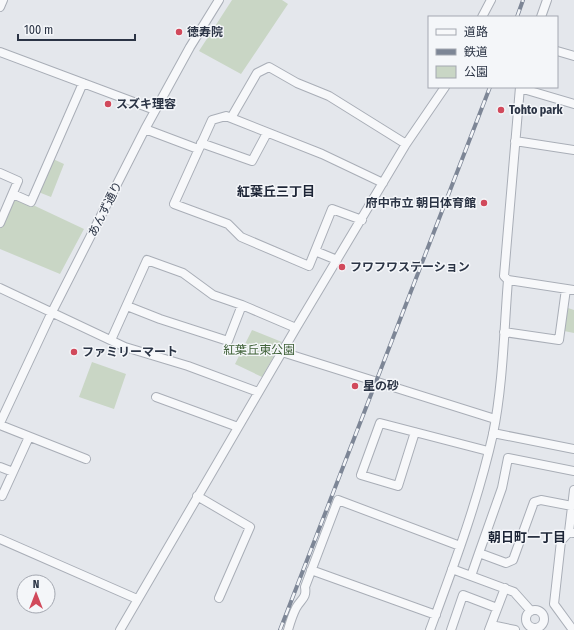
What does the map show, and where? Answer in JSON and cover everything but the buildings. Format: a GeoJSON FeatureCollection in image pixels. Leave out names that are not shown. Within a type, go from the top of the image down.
{"type":"FeatureCollection","features":[{"type":"Feature","properties":{"kind":"street"},"geometry":{"type":"LineString","coordinates":[[0,7],[3,0]]}},
{"type":"Feature","properties":{"kind":"street","name":"あんず通り"},"geometry":{"type":"LineString","coordinates":[[0,424],[51,314],[145,129],[190,47],[219,0]]}},
{"type":"Feature","properties":{"kind":"street"},"geometry":{"type":"LineString","coordinates":[[483,16],[491,0]]}},
{"type":"Feature","properties":{"kind":"street"},"geometry":{"type":"LineString","coordinates":[[541,16],[546,0]]}},
{"type":"Feature","properties":{"kind":"street"},"geometry":{"type":"LineString","coordinates":[[558,51],[574,56]]}},
{"type":"Feature","properties":{"kind":"street"},"geometry":{"type":"LineString","coordinates":[[0,52],[155,110]]}},
{"type":"Feature","properties":{"kind":"street"},"geometry":{"type":"LineString","coordinates":[[231,118],[257,73],[270,67],[298,83],[329,96],[406,144]]}},
{"type":"Feature","properties":{"kind":"street"},"geometry":{"type":"LineString","coordinates":[[13,194],[31,202],[83,83]]}},
{"type":"Feature","properties":{"kind":"street"},"geometry":{"type":"LineString","coordinates":[[120,630],[258,392],[406,144],[444,88]]}},
{"type":"Feature","properties":{"kind":"street"},"geometry":{"type":"LineString","coordinates":[[504,332],[560,340],[570,289],[508,280],[504,276],[520,88]]}},
{"type":"Feature","properties":{"kind":"street"},"geometry":{"type":"LineString","coordinates":[[523,88],[574,104]]}},
{"type":"Feature","properties":{"kind":"street"},"geometry":{"type":"LineString","coordinates":[[362,220],[332,209],[309,266],[241,237],[228,224],[174,204],[212,120],[226,116],[322,154],[383,183]]}},
{"type":"Feature","properties":{"kind":"street"},"geometry":{"type":"LineString","coordinates":[[145,129],[252,161],[267,133]]}},
{"type":"Feature","properties":{"kind":"street"},"geometry":{"type":"LineString","coordinates":[[515,141],[574,150]]}},
{"type":"Feature","properties":{"kind":"street"},"geometry":{"type":"LineString","coordinates":[[0,173],[18,181],[0,223]]}},
{"type":"Feature","properties":{"kind":"street"},"geometry":{"type":"LineString","coordinates":[[315,251],[337,260]]}},
{"type":"Feature","properties":{"kind":"street"},"geometry":{"type":"LineString","coordinates":[[111,340],[147,260],[183,273],[199,287],[213,295],[242,305],[296,328]]}},
{"type":"Feature","properties":{"kind":"street"},"geometry":{"type":"LineString","coordinates":[[430,630],[479,491],[493,433],[508,280]]}},
{"type":"Feature","properties":{"kind":"street"},"geometry":{"type":"LineString","coordinates":[[0,288],[51,314],[125,347],[188,366],[258,392]]}},
{"type":"Feature","properties":{"kind":"street"},"geometry":{"type":"LineString","coordinates":[[126,306],[160,319],[228,341],[242,305]]}},
{"type":"Feature","properties":{"kind":"street"},"geometry":{"type":"LineString","coordinates":[[282,352],[495,419]]}},
{"type":"Feature","properties":{"kind":"street"},"geometry":{"type":"LineString","coordinates":[[156,397],[238,427]]}},
{"type":"Feature","properties":{"kind":"street"},"geometry":{"type":"LineString","coordinates":[[415,432],[398,486],[361,474],[380,422],[488,451]]}},
{"type":"Feature","properties":{"kind":"street"},"geometry":{"type":"LineString","coordinates":[[0,424],[86,459]]}},
{"type":"Feature","properties":{"kind":"street"},"geometry":{"type":"LineString","coordinates":[[493,433],[574,449]]}},
{"type":"Feature","properties":{"kind":"street"},"geometry":{"type":"LineString","coordinates":[[0,495],[2,496],[29,437]]}},
{"type":"Feature","properties":{"kind":"street"},"geometry":{"type":"LineString","coordinates":[[470,576],[502,488],[508,458],[574,471]]}},
{"type":"Feature","properties":{"kind":"street"},"geometry":{"type":"LineString","coordinates":[[0,467],[13,472]]}},
{"type":"Feature","properties":{"kind":"street"},"geometry":{"type":"LineString","coordinates":[[573,630],[554,604],[561,541],[572,533],[572,506],[574,490]]}},
{"type":"Feature","properties":{"kind":"street"},"geometry":{"type":"LineString","coordinates":[[197,496],[250,527],[219,598]]}},
{"type":"Feature","properties":{"kind":"street"},"geometry":{"type":"LineString","coordinates":[[288,630],[297,607],[306,594],[305,587],[338,500],[460,546]]}},
{"type":"Feature","properties":{"kind":"street"},"geometry":{"type":"LineString","coordinates":[[479,554],[506,563],[510,562],[513,560],[534,502],[541,500],[572,506]]}},
{"type":"Feature","properties":{"kind":"street"},"geometry":{"type":"LineString","coordinates":[[0,539],[137,599]]}},
{"type":"Feature","properties":{"kind":"street"},"geometry":{"type":"LineString","coordinates":[[452,569],[514,592],[521,598],[531,611]]}},
{"type":"Feature","properties":{"kind":"street"},"geometry":{"type":"LineString","coordinates":[[312,570],[436,615]]}},
{"type":"Feature","properties":{"kind":"street"},"geometry":{"type":"LineString","coordinates":[[505,588],[490,628],[515,630]]}},
{"type":"Feature","properties":{"kind":"street"},"geometry":{"type":"LineString","coordinates":[[451,630],[463,595],[497,608]]}},
{"type":"Feature","properties":{"kind":"street"},"geometry":{"type":"LineString","coordinates":[[531,611],[538,611],[542,614],[544,621],[542,628],[533,628],[527,624],[526,615],[531,611]]}},
{"type":"Feature","properties":{"kind":"green space"},"geometry":{"type":"Polygon","coordinates":[[[232,0],[282,0],[288,4],[241,74],[199,51],[232,0]]]}},
{"type":"Feature","properties":{"kind":"green space"},"geometry":{"type":"Polygon","coordinates":[[[53,159],[64,164],[51,197],[36,191],[53,159]]]}},
{"type":"Feature","properties":{"kind":"green space"},"geometry":{"type":"Polygon","coordinates":[[[16,197],[84,229],[60,274],[0,249],[0,228],[13,198],[16,197]]]}},
{"type":"Feature","properties":{"kind":"green space"},"geometry":{"type":"Polygon","coordinates":[[[568,308],[574,310],[574,333],[564,331],[568,308]]]}},
{"type":"Feature","properties":{"kind":"green space","name":"紅葉丘東公園"},"geometry":{"type":"Polygon","coordinates":[[[252,330],[282,342],[262,377],[235,364],[252,330]]]}},
{"type":"Feature","properties":{"kind":"green space"},"geometry":{"type":"Polygon","coordinates":[[[92,362],[126,374],[114,409],[79,397],[92,362]]]}},
{"type":"Feature","properties":{"kind":"railway"},"geometry":{"type":"LineString","coordinates":[[517,16],[523,0]]}},
{"type":"Feature","properties":{"kind":"railway"},"geometry":{"type":"LineString","coordinates":[[280,630],[490,88]]}},
{"type":"Feature","properties":{"kind":"place","name":"徳寿院"},"geometry":{"type":"Point","coordinates":[179,32]}},
{"type":"Feature","properties":{"kind":"place","name":"スズキ理容"},"geometry":{"type":"Point","coordinates":[108,104]}},
{"type":"Feature","properties":{"kind":"place","name":"Tohto park"},"geometry":{"type":"Point","coordinates":[501,110]}},
{"type":"Feature","properties":{"kind":"place","name":"府中市立 朝日体育館"},"geometry":{"type":"Point","coordinates":[484,203]}},
{"type":"Feature","properties":{"kind":"place","name":"フワフワステーション"},"geometry":{"type":"Point","coordinates":[342,267]}},
{"type":"Feature","properties":{"kind":"place","name":"ファミリーマート"},"geometry":{"type":"Point","coordinates":[74,352]}},
{"type":"Feature","properties":{"kind":"place","name":"星の砂"},"geometry":{"type":"Point","coordinates":[355,386]}},
{"type":"Feature","properties":{"kind":"district","name":"紅葉丘三丁目"},"geometry":{"type":"Point","coordinates":[276,191]}},
{"type":"Feature","properties":{"kind":"district","name":"朝日町一丁目"},"geometry":{"type":"Point","coordinates":[527,537]}}]}
